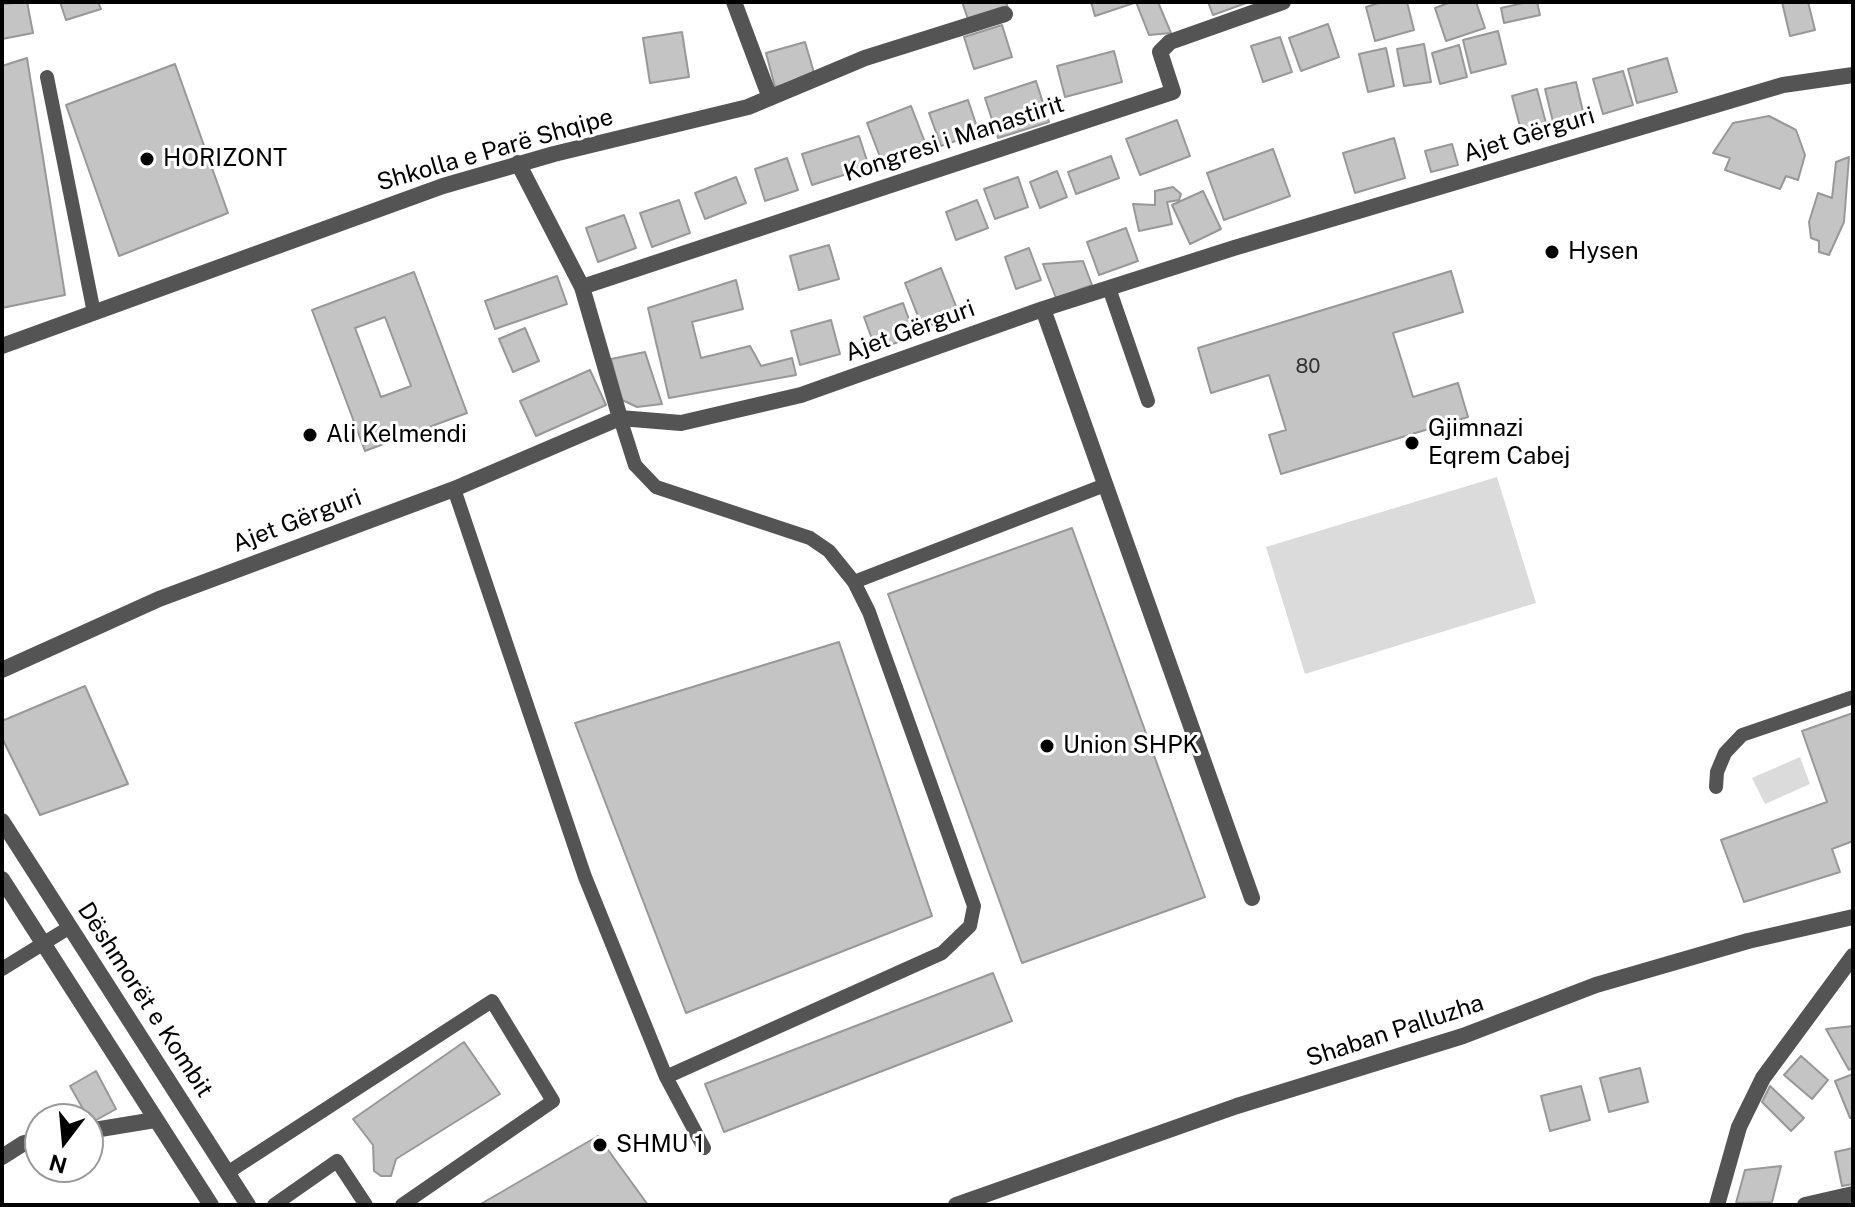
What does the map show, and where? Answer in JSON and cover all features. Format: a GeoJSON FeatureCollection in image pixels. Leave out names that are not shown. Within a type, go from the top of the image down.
{"type":"FeatureCollection","features":[{"type":"Feature","properties":{"kind":"street"},"geometry":{"type":"LineString","coordinates":[[734,2],[770,98]]}},
{"type":"Feature","properties":{"kind":"street","name":"Kongresi i Manastirit"},"geometry":{"type":"LineString","coordinates":[[582,287],[1173,92],[1160,52],[1170,42],[1283,2]]}},
{"type":"Feature","properties":{"kind":"street","name":"Shkolla e Parë Shqipe"},"geometry":{"type":"LineString","coordinates":[[2,346],[333,223],[518,163],[748,107],[865,58],[1005,14]]}},
{"type":"Feature","properties":{"kind":"street","name":"Ajet Gërguri"},"geometry":{"type":"LineString","coordinates":[[2,670],[159,599],[454,489],[620,418],[681,423],[801,395],[1043,309],[1700,108],[1783,85],[1853,75]]}},
{"type":"Feature","properties":{"kind":"street"},"geometry":{"type":"LineString","coordinates":[[518,163],[582,287],[620,418]]}},
{"type":"Feature","properties":{"kind":"street"},"geometry":{"type":"LineString","coordinates":[[1043,309],[1252,898]]}},
{"type":"Feature","properties":{"kind":"street","name":"Dëshmorët e Kombit"},"geometry":{"type":"LineString","coordinates":[[2,821],[248,1205]]}},
{"type":"Feature","properties":{"kind":"street"},"geometry":{"type":"LineString","coordinates":[[2,879],[211,1205]]}},
{"type":"Feature","properties":{"kind":"street","name":"Shaban Palluzha"},"geometry":{"type":"LineString","coordinates":[[956,1205],[1237,1106],[1463,1036],[1596,985],[1748,941],[1853,917]]}},
{"type":"Feature","properties":{"kind":"street"},"geometry":{"type":"LineString","coordinates":[[1717,1205],[1739,1127],[1763,1078],[1853,956]]}},
{"type":"Feature","properties":{"kind":"street"},"geometry":{"type":"LineString","coordinates":[[104,1128],[155,1120]]}},
{"type":"Feature","properties":{"kind":"street"},"geometry":{"type":"LineString","coordinates":[[2,1157],[24,1143]]}},
{"type":"Feature","properties":{"kind":"street"},"geometry":{"type":"LineString","coordinates":[[1805,1205],[1853,1194]]}},
{"type":"Feature","properties":{"kind":"lane"},"geometry":{"type":"LineString","coordinates":[[47,77],[94,313]]}},
{"type":"Feature","properties":{"kind":"lane"},"geometry":{"type":"LineString","coordinates":[[1109,288],[1148,401]]}},
{"type":"Feature","properties":{"kind":"lane"},"geometry":{"type":"LineString","coordinates":[[620,418],[635,465],[656,487],[810,538],[829,551],[854,582],[869,612],[972,893],[974,906],[970,926],[942,953],[666,1077]]}},
{"type":"Feature","properties":{"kind":"lane"},"geometry":{"type":"LineString","coordinates":[[854,582],[1105,485]]}},
{"type":"Feature","properties":{"kind":"lane"},"geometry":{"type":"LineString","coordinates":[[454,489],[585,877],[666,1077],[704,1148]]}},
{"type":"Feature","properties":{"kind":"lane"},"geometry":{"type":"LineString","coordinates":[[1716,787],[1720,763],[1742,735],[1853,697]]}},
{"type":"Feature","properties":{"kind":"lane"},"geometry":{"type":"LineString","coordinates":[[2,969],[70,927]]}},
{"type":"Feature","properties":{"kind":"lane"},"geometry":{"type":"LineString","coordinates":[[227,1173],[492,1001],[553,1101],[402,1205]]}},
{"type":"Feature","properties":{"kind":"lane"},"geometry":{"type":"LineString","coordinates":[[274,1205],[337,1161],[366,1205]]}},
{"type":"Feature","properties":{"kind":"shaded area"},"geometry":{"type":"Polygon","coordinates":[[[1497,477],[1536,603],[1305,674],[1266,547],[1497,477]]]}},
{"type":"Feature","properties":{"kind":"shaded area"},"geometry":{"type":"Polygon","coordinates":[[[1800,757],[1810,784],[1765,804],[1752,778],[1800,757]]]}},
{"type":"Feature","properties":{"kind":"building"},"geometry":{"type":"Polygon","coordinates":[[[27,2],[33,33],[2,39],[2,4],[27,2]]]}},
{"type":"Feature","properties":{"kind":"building"},"geometry":{"type":"Polygon","coordinates":[[[60,2],[98,2],[101,9],[66,20],[60,2]]]}},
{"type":"Feature","properties":{"kind":"building"},"geometry":{"type":"Polygon","coordinates":[[[962,2],[1006,2],[1008,8],[969,22],[962,2]]]}},
{"type":"Feature","properties":{"kind":"building"},"geometry":{"type":"Polygon","coordinates":[[[1091,2],[1134,2],[1134,3],[1095,16],[1091,2]]]}},
{"type":"Feature","properties":{"kind":"building"},"geometry":{"type":"Polygon","coordinates":[[[1136,2],[1158,2],[1171,33],[1149,35],[1136,2]]]}},
{"type":"Feature","properties":{"kind":"building"},"geometry":{"type":"Polygon","coordinates":[[[1208,2],[1249,2],[1213,15],[1208,2]]]}},
{"type":"Feature","properties":{"kind":"building"},"geometry":{"type":"Polygon","coordinates":[[[1382,2],[1407,2],[1414,30],[1375,41],[1366,7],[1382,2]]]}},
{"type":"Feature","properties":{"kind":"building"},"geometry":{"type":"Polygon","coordinates":[[[1451,2],[1476,2],[1485,28],[1446,41],[1435,8],[1451,2]]]}},
{"type":"Feature","properties":{"kind":"building"},"geometry":{"type":"Polygon","coordinates":[[[1537,2],[1540,15],[1504,23],[1501,8],[1537,2]]]}},
{"type":"Feature","properties":{"kind":"building"},"geometry":{"type":"Polygon","coordinates":[[[1782,2],[1808,2],[1815,30],[1790,36],[1782,2]]]}},
{"type":"Feature","properties":{"kind":"building"},"geometry":{"type":"Polygon","coordinates":[[[1328,24],[1339,57],[1301,71],[1289,38],[1328,24]]]}},
{"type":"Feature","properties":{"kind":"building"},"geometry":{"type":"Polygon","coordinates":[[[1002,25],[1012,57],[974,69],[964,37],[1002,25]]]}},
{"type":"Feature","properties":{"kind":"building"},"geometry":{"type":"Polygon","coordinates":[[[1498,31],[1506,64],[1471,73],[1463,40],[1498,31]]]}},
{"type":"Feature","properties":{"kind":"building"},"geometry":{"type":"Polygon","coordinates":[[[682,32],[689,77],[650,83],[643,38],[682,32]]]}},
{"type":"Feature","properties":{"kind":"building"},"geometry":{"type":"Polygon","coordinates":[[[1280,37],[1292,72],[1263,82],[1251,46],[1280,37]]]}},
{"type":"Feature","properties":{"kind":"building"},"geometry":{"type":"Polygon","coordinates":[[[805,42],[815,76],[775,87],[766,53],[805,42]]]}},
{"type":"Feature","properties":{"kind":"building"},"geometry":{"type":"Polygon","coordinates":[[[1424,44],[1431,82],[1404,86],[1397,49],[1424,44]]]}},
{"type":"Feature","properties":{"kind":"building"},"geometry":{"type":"Polygon","coordinates":[[[1459,45],[1467,77],[1440,84],[1432,53],[1459,45]]]}},
{"type":"Feature","properties":{"kind":"building"},"geometry":{"type":"Polygon","coordinates":[[[1386,48],[1394,86],[1368,92],[1359,54],[1386,48]]]}},
{"type":"Feature","properties":{"kind":"building"},"geometry":{"type":"Polygon","coordinates":[[[1114,51],[1122,82],[1065,97],[1057,66],[1114,51]]]}},
{"type":"Feature","properties":{"kind":"building"},"geometry":{"type":"Polygon","coordinates":[[[27,58],[65,295],[2,308],[2,66],[27,58]]]}},
{"type":"Feature","properties":{"kind":"building"},"geometry":{"type":"Polygon","coordinates":[[[1667,58],[1677,92],[1637,103],[1628,69],[1667,58]]]}},
{"type":"Feature","properties":{"kind":"building","name":"HORIZONT"},"geometry":{"type":"Polygon","coordinates":[[[175,64],[228,213],[119,256],[66,105],[175,64]]]}},
{"type":"Feature","properties":{"kind":"building"},"geometry":{"type":"Polygon","coordinates":[[[1623,71],[1633,105],[1603,114],[1593,79],[1623,71]]]}},
{"type":"Feature","properties":{"kind":"building"},"geometry":{"type":"Polygon","coordinates":[[[1036,81],[1049,122],[998,138],[985,98],[1036,81]]]}},
{"type":"Feature","properties":{"kind":"building"},"geometry":{"type":"Polygon","coordinates":[[[1576,82],[1585,120],[1554,126],[1545,89],[1576,82]]]}},
{"type":"Feature","properties":{"kind":"building"},"geometry":{"type":"Polygon","coordinates":[[[1537,89],[1548,131],[1523,138],[1512,96],[1537,89]]]}},
{"type":"Feature","properties":{"kind":"building"},"geometry":{"type":"Polygon","coordinates":[[[968,100],[979,133],[941,146],[929,113],[968,100]]]}},
{"type":"Feature","properties":{"kind":"building"},"geometry":{"type":"Polygon","coordinates":[[[911,106],[926,145],[882,162],[867,123],[911,106]]]}},
{"type":"Feature","properties":{"kind":"building"},"geometry":{"type":"Polygon","coordinates":[[[1769,116],[1796,130],[1805,155],[1798,180],[1786,176],[1780,189],[1725,170],[1730,158],[1713,153],[1733,123],[1769,116]]]}},
{"type":"Feature","properties":{"kind":"building"},"geometry":{"type":"Polygon","coordinates":[[[1177,120],[1190,156],[1140,175],[1126,139],[1177,120]]]}},
{"type":"Feature","properties":{"kind":"building"},"geometry":{"type":"Polygon","coordinates":[[[859,136],[869,167],[812,185],[802,154],[859,136]]]}},
{"type":"Feature","properties":{"kind":"building"},"geometry":{"type":"Polygon","coordinates":[[[1394,138],[1405,178],[1355,193],[1343,153],[1394,138]]]}},
{"type":"Feature","properties":{"kind":"building"},"geometry":{"type":"Polygon","coordinates":[[[1452,144],[1458,165],[1431,172],[1425,151],[1452,144]]]}},
{"type":"Feature","properties":{"kind":"building"},"geometry":{"type":"Polygon","coordinates":[[[1273,149],[1290,196],[1224,220],[1207,173],[1273,149]]]}},
{"type":"Feature","properties":{"kind":"building"},"geometry":{"type":"Polygon","coordinates":[[[1111,156],[1119,178],[1076,194],[1068,172],[1111,156]]]}},
{"type":"Feature","properties":{"kind":"building"},"geometry":{"type":"Polygon","coordinates":[[[1849,157],[1844,222],[1829,255],[1819,252],[1819,241],[1811,238],[1809,222],[1818,193],[1832,198],[1836,162],[1849,157]]]}},
{"type":"Feature","properties":{"kind":"building"},"geometry":{"type":"Polygon","coordinates":[[[787,158],[798,190],[765,201],[755,169],[787,158]]]}},
{"type":"Feature","properties":{"kind":"building"},"geometry":{"type":"Polygon","coordinates":[[[1057,171],[1067,197],[1040,208],[1030,182],[1057,171]]]}},
{"type":"Feature","properties":{"kind":"building"},"geometry":{"type":"Polygon","coordinates":[[[736,177],[746,203],[705,219],[695,193],[736,177]]]}},
{"type":"Feature","properties":{"kind":"building"},"geometry":{"type":"Polygon","coordinates":[[[1018,177],[1028,207],[995,219],[984,189],[1018,177]]]}},
{"type":"Feature","properties":{"kind":"building"},"geometry":{"type":"Polygon","coordinates":[[[1173,187],[1181,194],[1179,200],[1167,202],[1172,224],[1139,231],[1133,204],[1155,205],[1155,191],[1173,187]]]}},
{"type":"Feature","properties":{"kind":"building"},"geometry":{"type":"Polygon","coordinates":[[[1203,191],[1221,229],[1190,244],[1172,205],[1203,191]]]}},
{"type":"Feature","properties":{"kind":"building"},"geometry":{"type":"Polygon","coordinates":[[[679,200],[690,233],[652,247],[640,213],[679,200]]]}},
{"type":"Feature","properties":{"kind":"building"},"geometry":{"type":"Polygon","coordinates":[[[977,200],[988,228],[956,240],[946,212],[977,200]]]}},
{"type":"Feature","properties":{"kind":"building"},"geometry":{"type":"Polygon","coordinates":[[[624,215],[636,248],[598,262],[586,228],[624,215]]]}},
{"type":"Feature","properties":{"kind":"building"},"geometry":{"type":"Polygon","coordinates":[[[1126,228],[1138,261],[1099,275],[1087,242],[1126,228]]]}},
{"type":"Feature","properties":{"kind":"building"},"geometry":{"type":"Polygon","coordinates":[[[829,245],[839,279],[799,290],[790,256],[829,245]]]}},
{"type":"Feature","properties":{"kind":"building"},"geometry":{"type":"Polygon","coordinates":[[[1029,248],[1041,280],[1016,289],[1005,257],[1029,248]]]}},
{"type":"Feature","properties":{"kind":"building"},"geometry":{"type":"Polygon","coordinates":[[[1083,261],[1092,285],[1056,298],[1043,264],[1083,261]]]}},
{"type":"Feature","properties":{"kind":"building"},"geometry":{"type":"Polygon","coordinates":[[[941,268],[959,314],[923,329],[905,283],[941,268]]]}},
{"type":"Feature","properties":{"kind":"building"},"geometry":{"type":"Polygon","coordinates":[[[1451,271],[1463,312],[1393,333],[1413,397],[1458,383],[1468,417],[1281,474],[1269,435],[1286,430],[1269,375],[1211,393],[1198,348],[1451,271]]]}},
{"type":"Feature","properties":{"kind":"building"},"geometry":{"type":"Polygon","coordinates":[[[414,272],[467,413],[365,451],[312,310],[414,272]],[[385,317],[355,328],[381,397],[411,386],[385,317]]]}},
{"type":"Feature","properties":{"kind":"building"},"geometry":{"type":"Polygon","coordinates":[[[557,276],[567,304],[495,329],[485,301],[557,276]]]}},
{"type":"Feature","properties":{"kind":"building"},"geometry":{"type":"Polygon","coordinates":[[[736,280],[743,309],[692,322],[701,358],[750,346],[761,366],[792,358],[796,375],[669,398],[648,308],[736,280]]]}},
{"type":"Feature","properties":{"kind":"building"},"geometry":{"type":"Polygon","coordinates":[[[903,303],[915,336],[876,350],[864,317],[903,303]]]}},
{"type":"Feature","properties":{"kind":"building"},"geometry":{"type":"Polygon","coordinates":[[[831,320],[840,354],[800,365],[791,331],[831,320]]]}},
{"type":"Feature","properties":{"kind":"building"},"geometry":{"type":"Polygon","coordinates":[[[525,328],[539,361],[513,372],[499,339],[525,328]]]}},
{"type":"Feature","properties":{"kind":"building"},"geometry":{"type":"Polygon","coordinates":[[[645,352],[662,404],[637,407],[622,400],[611,359],[645,352]]]}},
{"type":"Feature","properties":{"kind":"building"},"geometry":{"type":"Polygon","coordinates":[[[590,370],[606,405],[536,436],[520,401],[590,370]]]}},
{"type":"Feature","properties":{"kind":"building","name":"Union SHPK"},"geometry":{"type":"Polygon","coordinates":[[[1072,528],[1205,897],[1022,963],[888,594],[1072,528]]]}},
{"type":"Feature","properties":{"kind":"building"},"geometry":{"type":"Polygon","coordinates":[[[839,642],[932,916],[686,1013],[575,723],[839,642]]]}},
{"type":"Feature","properties":{"kind":"building"},"geometry":{"type":"Polygon","coordinates":[[[85,686],[128,784],[40,815],[2,738],[2,721],[85,686]]]}},
{"type":"Feature","properties":{"kind":"building"},"geometry":{"type":"Polygon","coordinates":[[[1853,713],[1853,841],[1832,849],[1840,872],[1744,902],[1721,840],[1827,802],[1802,731],[1853,713]]]}},
{"type":"Feature","properties":{"kind":"building"},"geometry":{"type":"Polygon","coordinates":[[[993,973],[1012,1021],[724,1132],[705,1084],[993,973]]]}},
{"type":"Feature","properties":{"kind":"building"},"geometry":{"type":"Polygon","coordinates":[[[1853,1026],[1853,1067],[1849,1070],[1826,1029],[1853,1026]]]}},
{"type":"Feature","properties":{"kind":"building"},"geometry":{"type":"Polygon","coordinates":[[[464,1042],[500,1094],[396,1159],[391,1176],[381,1176],[374,1171],[373,1145],[353,1119],[464,1042]]]}},
{"type":"Feature","properties":{"kind":"building"},"geometry":{"type":"Polygon","coordinates":[[[1801,1056],[1828,1080],[1812,1099],[1784,1075],[1801,1056]]]}},
{"type":"Feature","properties":{"kind":"building"},"geometry":{"type":"Polygon","coordinates":[[[1640,1068],[1648,1102],[1609,1112],[1600,1078],[1640,1068]]]}},
{"type":"Feature","properties":{"kind":"building"},"geometry":{"type":"Polygon","coordinates":[[[96,1071],[116,1109],[104,1116],[104,1103],[80,1103],[70,1086],[96,1071]]]}},
{"type":"Feature","properties":{"kind":"building"},"geometry":{"type":"Polygon","coordinates":[[[1853,1074],[1853,1117],[1850,1118],[1835,1081],[1853,1074]]]}},
{"type":"Feature","properties":{"kind":"building"},"geometry":{"type":"Polygon","coordinates":[[[1581,1086],[1590,1120],[1550,1131],[1541,1096],[1581,1086]]]}},
{"type":"Feature","properties":{"kind":"building"},"geometry":{"type":"Polygon","coordinates":[[[1770,1086],[1804,1118],[1791,1131],[1762,1102],[1770,1086]]]}},
{"type":"Feature","properties":{"kind":"building","name":"SHMU 1"},"geometry":{"type":"Polygon","coordinates":[[[598,1136],[648,1205],[479,1205],[598,1136]]]}},
{"type":"Feature","properties":{"kind":"building"},"geometry":{"type":"Polygon","coordinates":[[[1853,1148],[1853,1184],[1842,1186],[1835,1152],[1853,1148]]]}},
{"type":"Feature","properties":{"kind":"building"},"geometry":{"type":"Polygon","coordinates":[[[1781,1166],[1772,1202],[1736,1203],[1745,1170],[1781,1166]]]}},
{"type":"Feature","properties":{"kind":"place","name":"HORIZONT"},"geometry":{"type":"Point","coordinates":[147,159]}},
{"type":"Feature","properties":{"kind":"place","name":"Hysen"},"geometry":{"type":"Point","coordinates":[1552,252]}},
{"type":"Feature","properties":{"kind":"place","name":"Ali Kelmendi"},"geometry":{"type":"Point","coordinates":[310,435]}},
{"type":"Feature","properties":{"kind":"place","name":"Gjimnazi Eqrem Cabej"},"geometry":{"type":"Point","coordinates":[1412,443]}},
{"type":"Feature","properties":{"kind":"place","name":"Union SHPK"},"geometry":{"type":"Point","coordinates":[1047,746]}},
{"type":"Feature","properties":{"kind":"place","name":"SHMU 1"},"geometry":{"type":"Point","coordinates":[600,1145]}}]}
